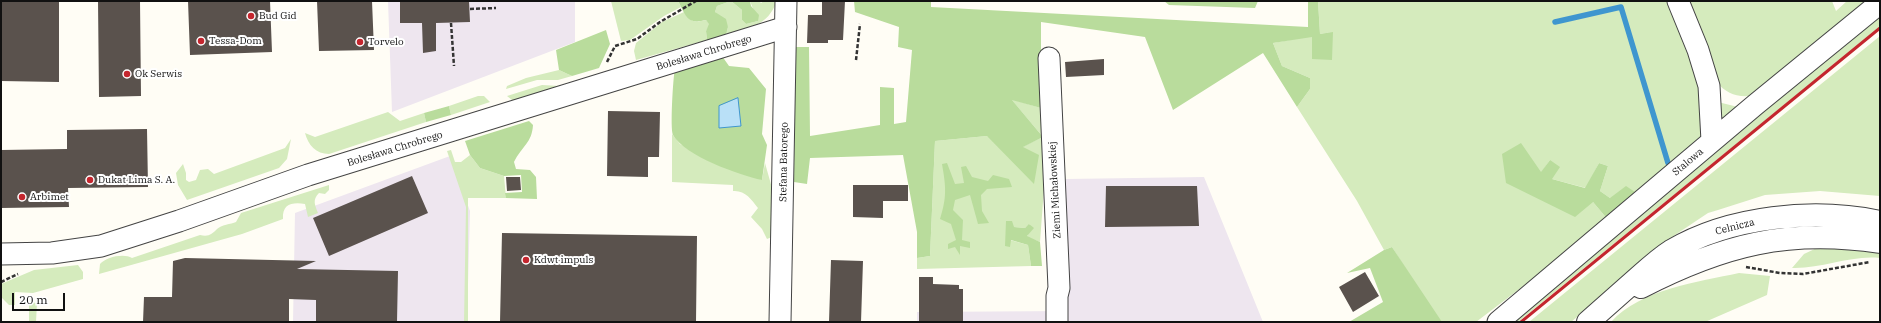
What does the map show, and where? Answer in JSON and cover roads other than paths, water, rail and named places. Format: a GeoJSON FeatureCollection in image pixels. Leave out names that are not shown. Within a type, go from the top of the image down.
{"type":"FeatureCollection","features":[{"type":"Feature","properties":{"kind":"street","name":"Stefana Batorego"},"geometry":{"type":"LineString","coordinates":[[780,322],[786,1]]}},
{"type":"Feature","properties":{"kind":"street"},"geometry":{"type":"LineString","coordinates":[[1678,1],[1698,50],[1709,86],[1712,141]]}},
{"type":"Feature","properties":{"kind":"street","name":"Stalowa"},"geometry":{"type":"LineString","coordinates":[[1498,322],[1712,141],[1880,3]]}},
{"type":"Feature","properties":{"kind":"street","name":"Bolesława Chrobrego"},"geometry":{"type":"LineString","coordinates":[[1,254],[52,253],[100,246],[179,222],[308,175],[786,27]]}},
{"type":"Feature","properties":{"kind":"street","name":"Ziemi Michałowskiej"},"geometry":{"type":"LineString","coordinates":[[1049,58],[1059,288],[1057,296],[1057,322]]}},
{"type":"Feature","properties":{"kind":"street","name":"Celnicza"},"geometry":{"type":"LineString","coordinates":[[1588,322],[1670,252],[1710,234],[1774,218],[1801,216],[1827,215],[1880,222]]}},
{"type":"Feature","properties":{"kind":"street","name":"Celnicza"},"geometry":{"type":"LineString","coordinates":[[1611,302],[1691,263],[1742,246],[1776,239],[1801,236],[1826,236],[1877,252]]}},
{"type":"Feature","properties":{"kind":"water"},"geometry":{"type":"Polygon","coordinates":[[[738,98],[741,126],[719,128],[719,106],[738,98]]]}},
{"type":"Feature","properties":{"kind":"waterway"},"geometry":{"type":"LineString","coordinates":[[1555,22],[1621,7],[1668,163]]}},
{"type":"Feature","properties":{"kind":"railway"},"geometry":{"type":"LineString","coordinates":[[1521,322],[1880,28]]}},
{"type":"Feature","properties":{"kind":"place","name":"Bud Gid"},"geometry":{"type":"Point","coordinates":[251,16]}},
{"type":"Feature","properties":{"kind":"place","name":"Tessa-Dom"},"geometry":{"type":"Point","coordinates":[201,41]}},
{"type":"Feature","properties":{"kind":"place","name":"Torvelo"},"geometry":{"type":"Point","coordinates":[360,42]}},
{"type":"Feature","properties":{"kind":"place","name":"Ok Serwis"},"geometry":{"type":"Point","coordinates":[127,74]}},
{"type":"Feature","properties":{"kind":"place","name":"Dukat Lima S. A."},"geometry":{"type":"Point","coordinates":[90,180]}},
{"type":"Feature","properties":{"kind":"place","name":"Arbimet"},"geometry":{"type":"Point","coordinates":[22,197]}},
{"type":"Feature","properties":{"kind":"place","name":"Kdwt impuls"},"geometry":{"type":"Point","coordinates":[526,260]}}]}
